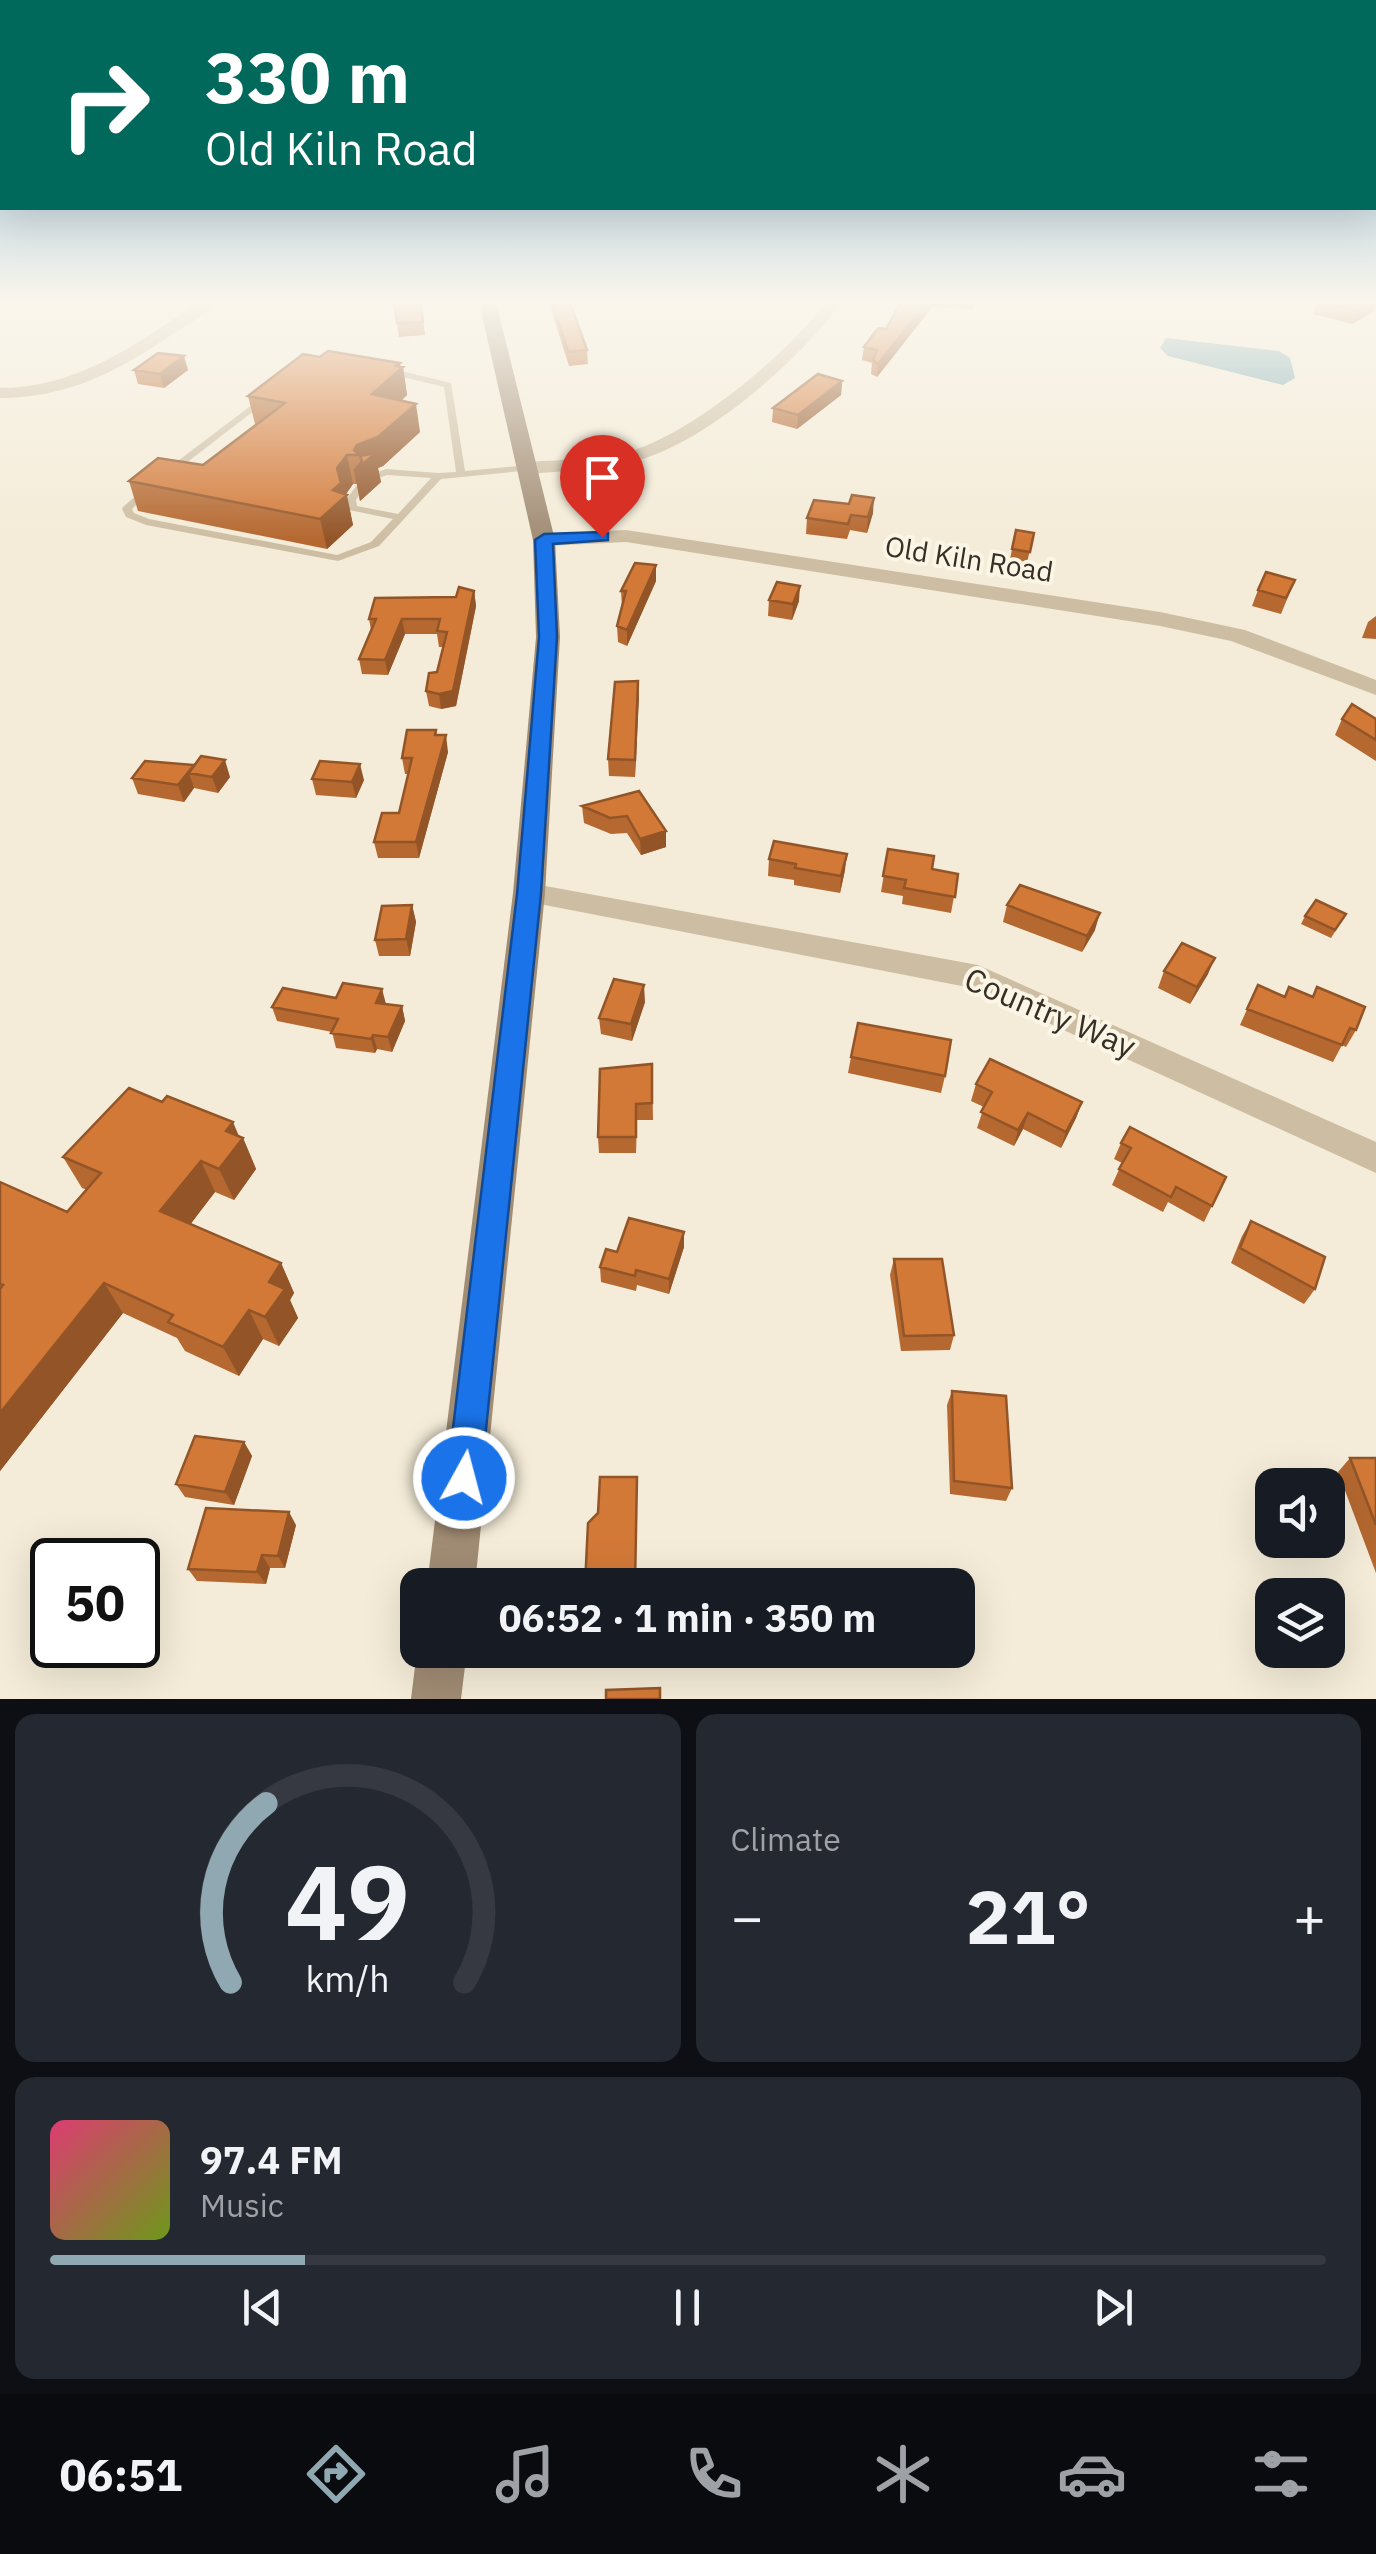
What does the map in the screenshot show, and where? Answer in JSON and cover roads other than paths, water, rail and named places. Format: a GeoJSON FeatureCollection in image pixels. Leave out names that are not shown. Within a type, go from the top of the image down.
{"type":"FeatureCollection","features":[{"type":"Feature","properties":{"kind":"main road"},"geometry":{"type":"LineString","coordinates":[[452,1568],[529,894],[548,637],[544,540],[507,381]]}},
{"type":"Feature","properties":{"kind":"main road"},"geometry":{"type":"LineString","coordinates":[[436,1699],[440,1668]]}},
{"type":"Feature","properties":{"kind":"street"},"geometry":{"type":"LineString","coordinates":[[0,393],[22,396],[60,390],[80,381]]}},
{"type":"Feature","properties":{"kind":"street"},"geometry":{"type":"LineString","coordinates":[[528,468],[615,459],[663,445],[748,381]]}},
{"type":"Feature","properties":{"kind":"street","name":"Old Kiln Road"},"geometry":{"type":"LineString","coordinates":[[544,540],[626,536],[1160,619],[1237,636],[1376,688]]}},
{"type":"Feature","properties":{"kind":"street","name":"Country Way"},"geometry":{"type":"LineString","coordinates":[[529,894],[978,977],[1376,1158]]}},
{"type":"Feature","properties":{"kind":"lane"},"geometry":{"type":"LineString","coordinates":[[443,381],[448,386],[461,474]]}},
{"type":"Feature","properties":{"kind":"lane"},"geometry":{"type":"LineString","coordinates":[[274,393],[135,497],[127,509],[130,515],[185,530],[338,558],[375,544],[438,476]]}},
{"type":"Feature","properties":{"kind":"lane"},"geometry":{"type":"LineString","coordinates":[[400,518],[353,508],[351,500],[364,484],[386,472],[438,476],[528,468]]}}]}
